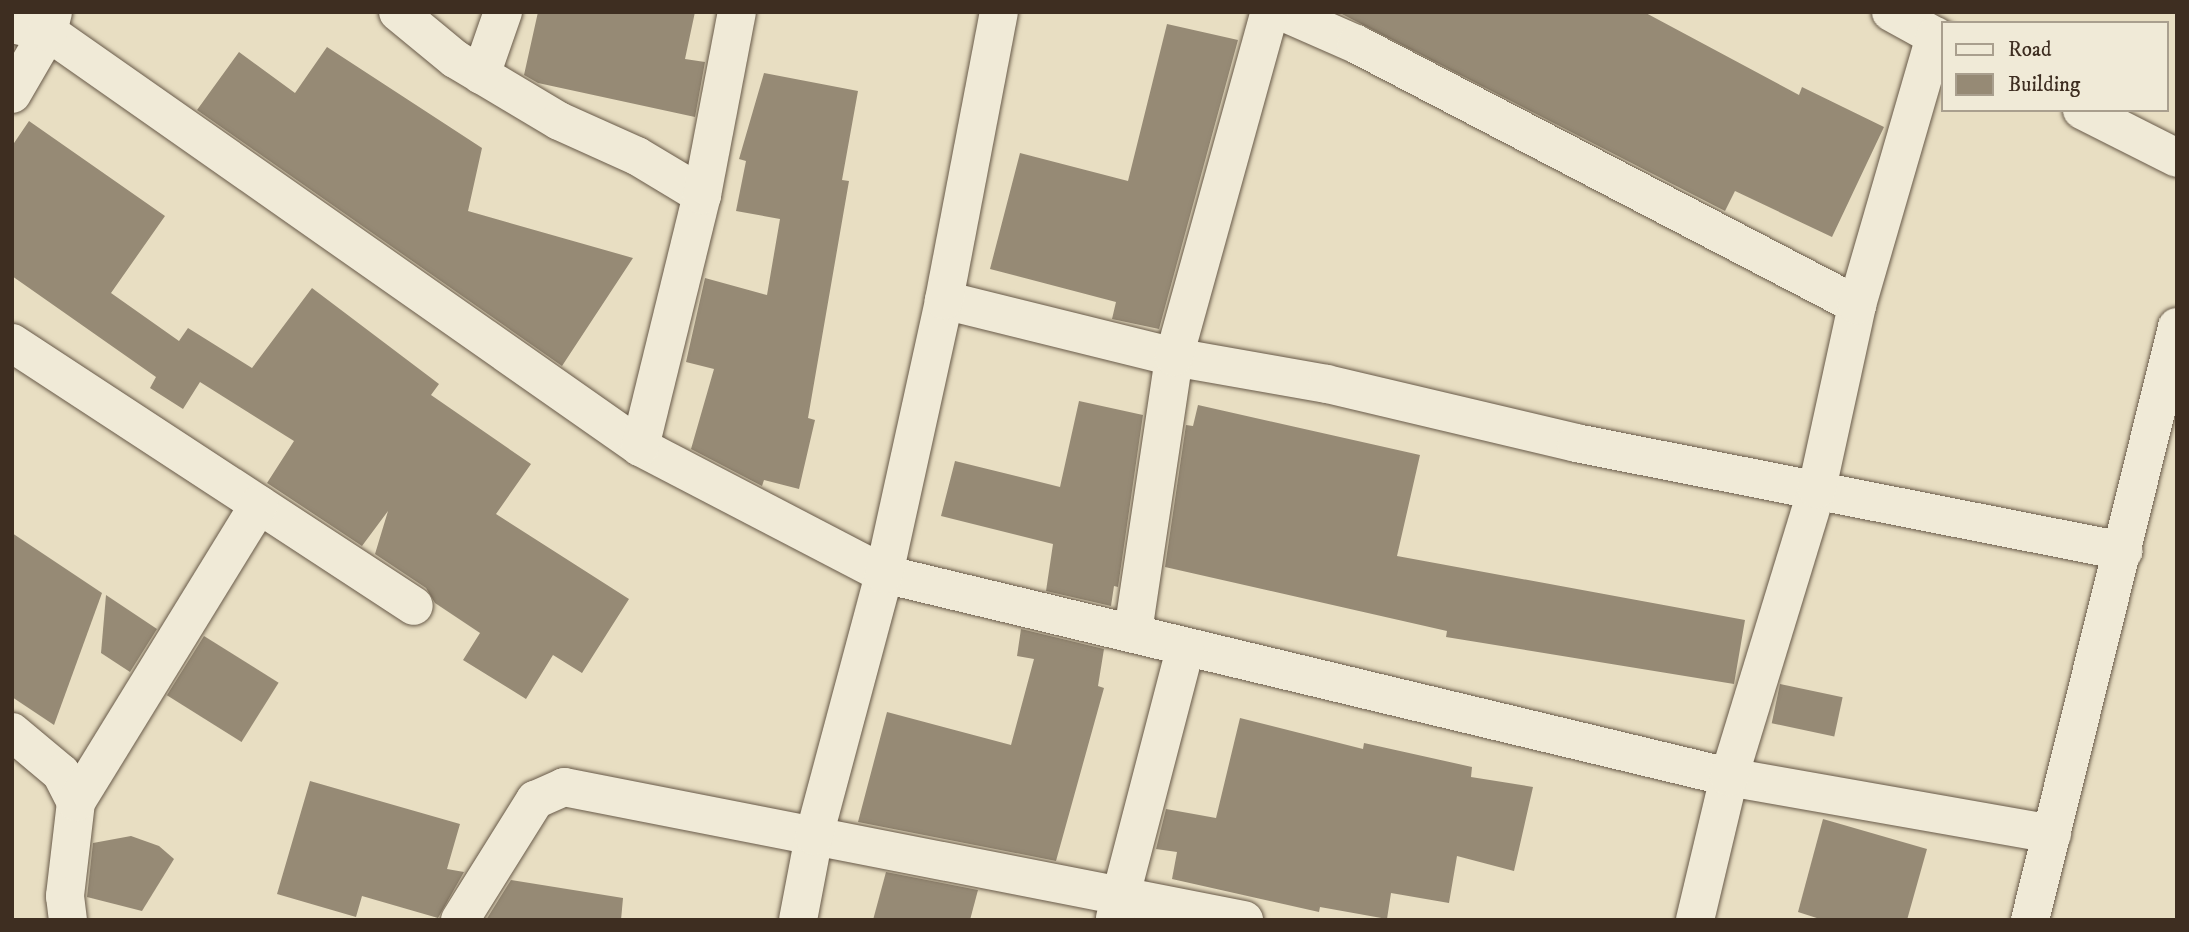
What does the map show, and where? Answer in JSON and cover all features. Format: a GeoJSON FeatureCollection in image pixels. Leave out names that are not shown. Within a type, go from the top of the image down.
{"type":"FeatureCollection","features":[{"type":"Feature","properties":{"kind":"street"},"geometry":{"type":"LineString","coordinates":[[398,12],[481,75],[559,121],[637,156],[702,195]]}},
{"type":"Feature","properties":{"kind":"street"},"geometry":{"type":"LineString","coordinates":[[481,75],[503,12]]}},
{"type":"Feature","properties":{"kind":"street"},"geometry":{"type":"LineString","coordinates":[[640,447],[702,195],[737,12]]}},
{"type":"Feature","properties":{"kind":"street"},"geometry":{"type":"LineString","coordinates":[[798,920],[814,836],[884,574],[944,300],[999,12]]}},
{"type":"Feature","properties":{"kind":"street"},"geometry":{"type":"LineString","coordinates":[[1133,632],[1174,357],[1270,12]]}},
{"type":"Feature","properties":{"kind":"street"},"geometry":{"type":"LineString","coordinates":[[1283,12],[1356,44],[1857,305]]}},
{"type":"Feature","properties":{"kind":"street"},"geometry":{"type":"LineString","coordinates":[[1695,920],[1729,777],[1817,488],[1857,305],[1939,38],[1891,12]]}},
{"type":"Feature","properties":{"kind":"street"},"geometry":{"type":"LineString","coordinates":[[12,94],[38,23],[640,447],[884,574],[1133,632],[1185,649],[1729,777],[2052,834]]}},
{"type":"Feature","properties":{"kind":"street"},"geometry":{"type":"LineString","coordinates":[[2086,112],[2177,158]]}},
{"type":"Feature","properties":{"kind":"street"},"geometry":{"type":"LineString","coordinates":[[944,300],[1174,357],[1328,384],[1576,443],[1817,488],[2123,551]]}},
{"type":"Feature","properties":{"kind":"street"},"geometry":{"type":"LineString","coordinates":[[2030,920],[2177,327]]}},
{"type":"Feature","properties":{"kind":"street"},"geometry":{"type":"LineString","coordinates":[[12,343],[414,606]]}},
{"type":"Feature","properties":{"kind":"street"},"geometry":{"type":"LineString","coordinates":[[68,920],[65,896],[76,802],[259,505]]}},
{"type":"Feature","properties":{"kind":"street"},"geometry":{"type":"LineString","coordinates":[[1118,907],[1185,649]]}},
{"type":"Feature","properties":{"kind":"street"},"geometry":{"type":"LineString","coordinates":[[12,732],[61,773],[76,802]]}},
{"type":"Feature","properties":{"kind":"street"},"geometry":{"type":"LineString","coordinates":[[460,920],[534,800],[564,787],[814,836],[1118,907],[1244,920]]}},
{"type":"Feature","properties":{"kind":"building"},"geometry":{"type":"Polygon","coordinates":[[[538,12],[695,12],[685,59],[705,62],[695,117],[538,83],[524,75],[538,12]]]}},
{"type":"Feature","properties":{"kind":"building"},"geometry":{"type":"Polygon","coordinates":[[[1338,12],[1644,12],[1799,95],[1802,87],[1884,127],[1832,237],[1735,191],[1725,211],[1338,12]]]}},
{"type":"Feature","properties":{"kind":"building"},"geometry":{"type":"Polygon","coordinates":[[[1167,24],[1238,40],[1159,329],[1112,319],[1116,302],[990,269],[1020,153],[1128,181],[1167,24]]]}},
{"type":"Feature","properties":{"kind":"building"},"geometry":{"type":"Polygon","coordinates":[[[327,47],[482,148],[468,211],[633,258],[562,366],[197,110],[239,52],[295,93],[327,47]]]}},
{"type":"Feature","properties":{"kind":"building"},"geometry":{"type":"Polygon","coordinates":[[[764,73],[858,91],[842,180],[849,181],[808,418],[815,420],[799,489],[764,480],[762,486],[691,449],[714,369],[686,362],[705,278],[767,295],[780,219],[736,211],[746,161],[739,159],[764,73]]]}},
{"type":"Feature","properties":{"kind":"building"},"geometry":{"type":"Polygon","coordinates":[[[29,121],[165,216],[111,293],[179,341],[188,328],[252,368],[312,288],[439,384],[431,395],[531,464],[496,514],[629,599],[582,673],[553,655],[526,699],[463,660],[480,633],[435,603],[426,588],[375,554],[388,511],[362,546],[267,483],[294,441],[200,382],[183,409],[150,388],[156,377],[12,276],[12,146],[29,121]]]}},
{"type":"Feature","properties":{"kind":"building"},"geometry":{"type":"Polygon","coordinates":[[[1079,401],[1143,415],[1118,587],[1114,586],[1111,606],[1046,591],[1053,544],[941,516],[955,461],[1060,487],[1079,401]]]}},
{"type":"Feature","properties":{"kind":"building"},"geometry":{"type":"Polygon","coordinates":[[[1198,405],[1420,455],[1397,556],[1745,620],[1734,684],[1446,637],[1447,631],[1165,567],[1186,425],[1193,426],[1198,405]]]}},
{"type":"Feature","properties":{"kind":"building"},"geometry":{"type":"Polygon","coordinates":[[[12,533],[102,593],[54,725],[12,697],[12,533]]]}},
{"type":"Feature","properties":{"kind":"building"},"geometry":{"type":"Polygon","coordinates":[[[106,595],[157,629],[130,672],[101,653],[106,595]]]}},
{"type":"Feature","properties":{"kind":"building"},"geometry":{"type":"Polygon","coordinates":[[[1021,629],[1104,649],[1098,686],[1104,688],[1056,861],[858,822],[887,712],[1011,745],[1034,659],[1017,656],[1021,629]]]}},
{"type":"Feature","properties":{"kind":"building"},"geometry":{"type":"Polygon","coordinates":[[[204,636],[279,683],[242,742],[167,695],[204,636]]]}},
{"type":"Feature","properties":{"kind":"building"},"geometry":{"type":"Polygon","coordinates":[[[1780,684],[1843,697],[1834,736],[1772,723],[1780,684]]]}},
{"type":"Feature","properties":{"kind":"building"},"geometry":{"type":"Polygon","coordinates":[[[1240,718],[1363,749],[1364,743],[1472,767],[1471,777],[1533,787],[1514,871],[1457,856],[1449,903],[1391,893],[1387,919],[1320,907],[1319,912],[1172,879],[1177,852],[1156,849],[1166,809],[1216,818],[1240,718]]]}},
{"type":"Feature","properties":{"kind":"building"},"geometry":{"type":"Polygon","coordinates":[[[310,781],[460,824],[447,869],[464,872],[438,918],[362,896],[356,917],[277,894],[310,781]]]}},
{"type":"Feature","properties":{"kind":"building"},"geometry":{"type":"Polygon","coordinates":[[[1823,819],[1927,849],[1907,920],[1823,920],[1798,912],[1823,819]]]}},
{"type":"Feature","properties":{"kind":"building"},"geometry":{"type":"Polygon","coordinates":[[[131,836],[159,846],[174,859],[142,911],[87,897],[93,843],[131,836]]]}},
{"type":"Feature","properties":{"kind":"building"},"geometry":{"type":"Polygon","coordinates":[[[886,872],[978,890],[970,920],[873,920],[886,872]]]}},
{"type":"Feature","properties":{"kind":"building"},"geometry":{"type":"Polygon","coordinates":[[[511,880],[623,898],[621,920],[486,920],[511,880]]]}}]}
